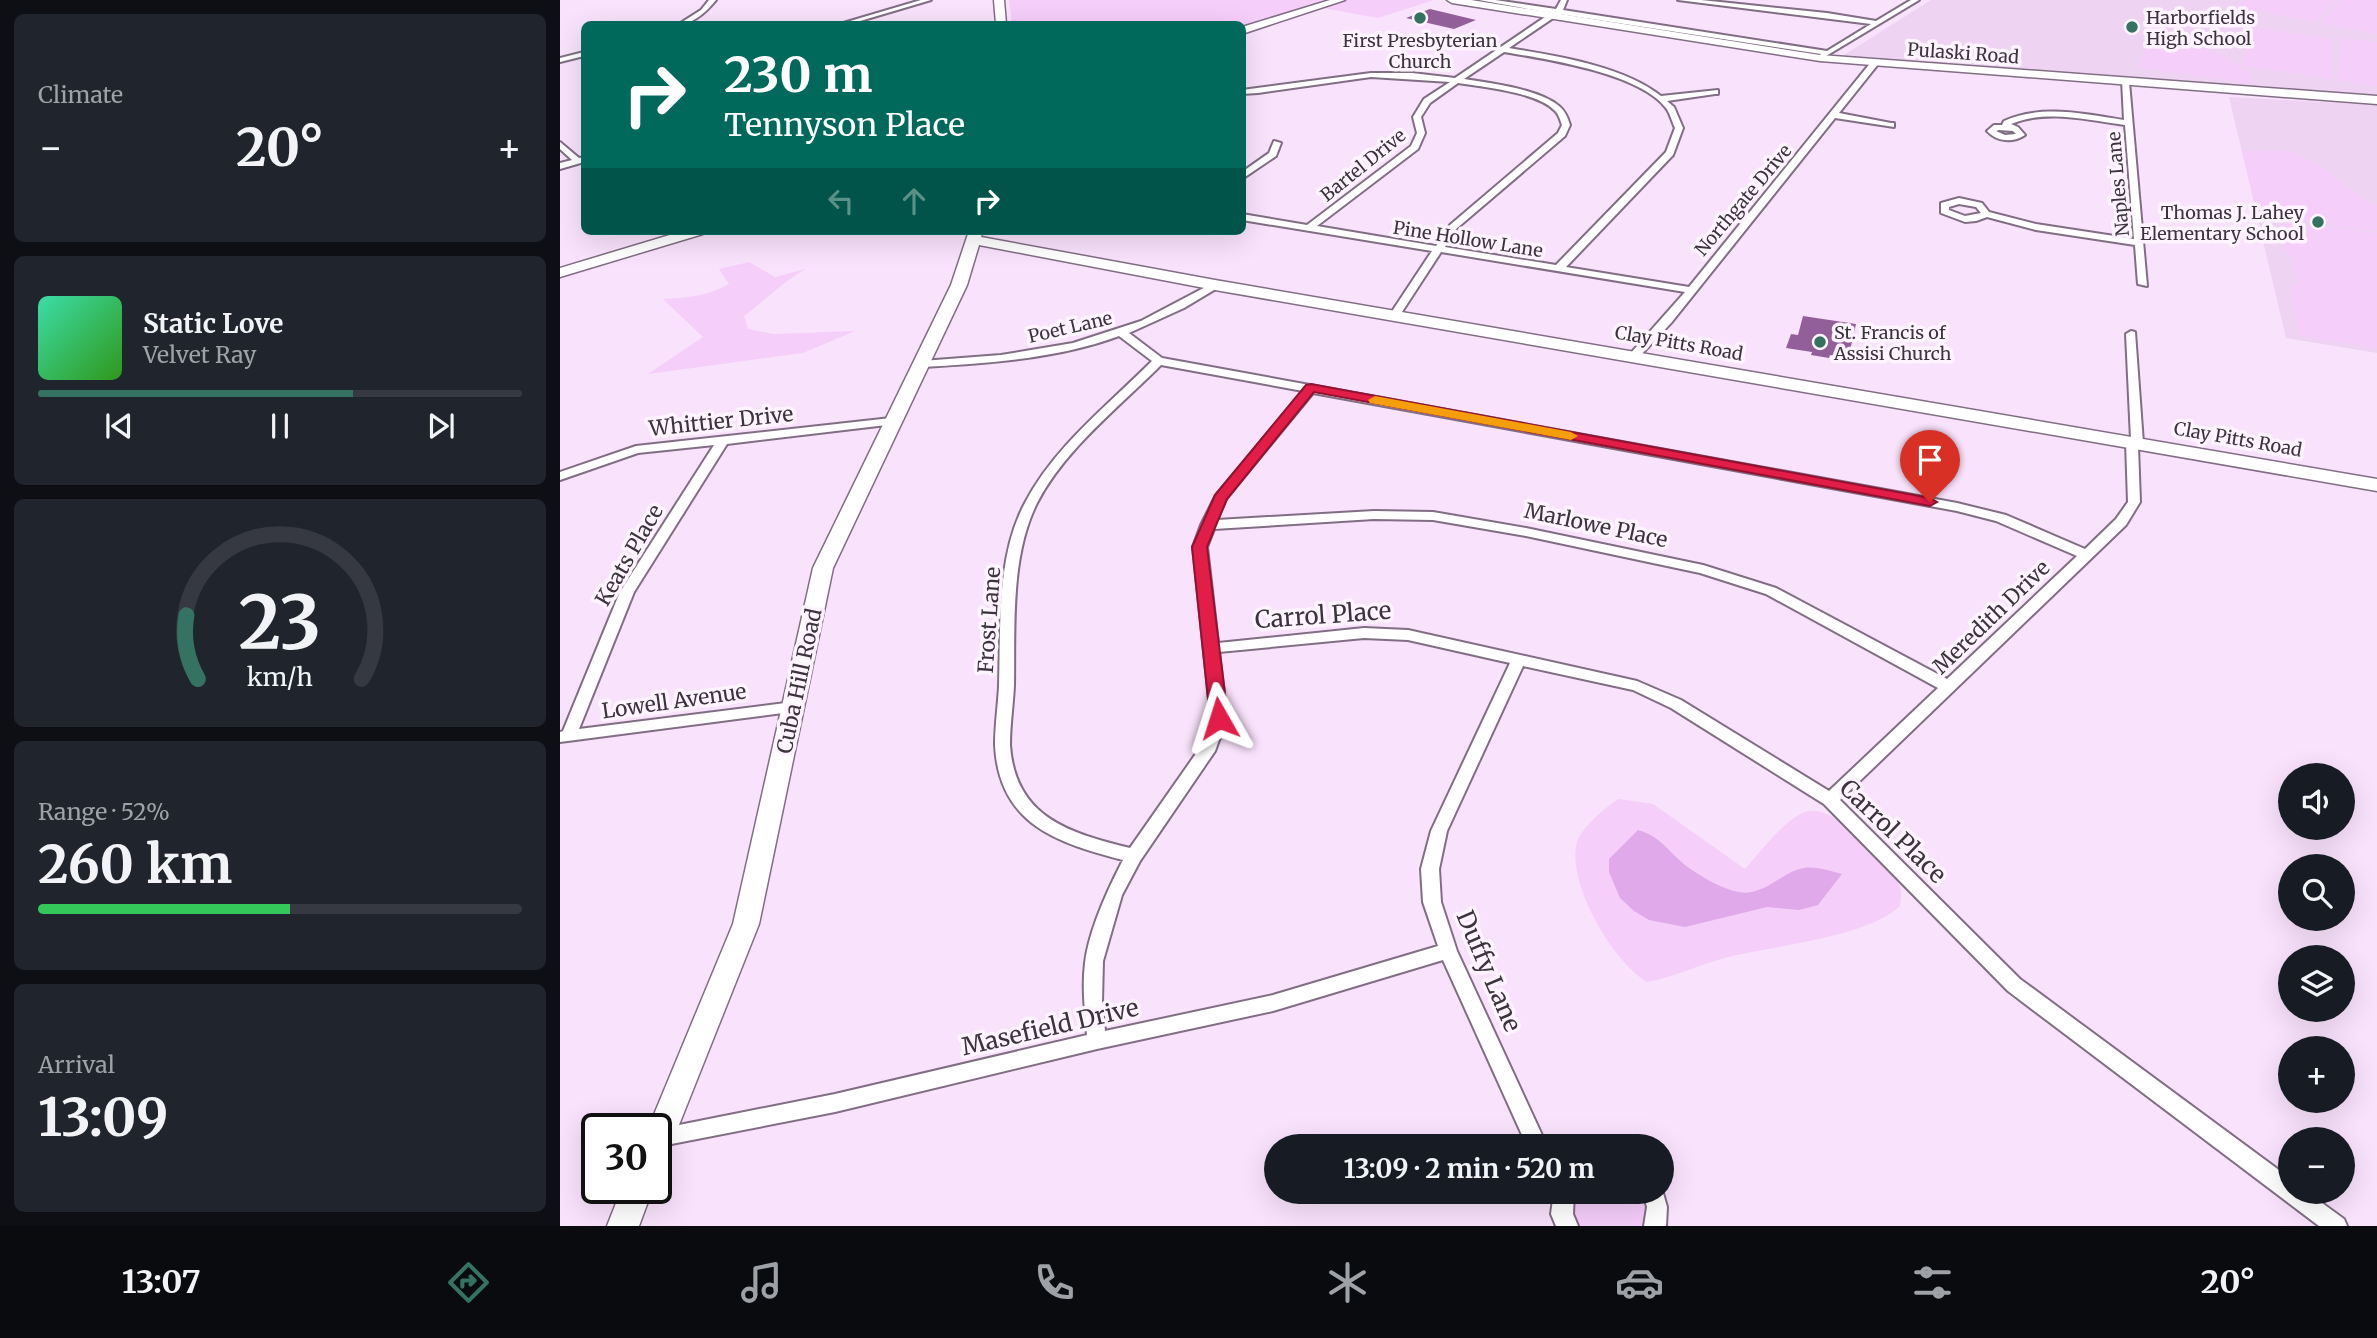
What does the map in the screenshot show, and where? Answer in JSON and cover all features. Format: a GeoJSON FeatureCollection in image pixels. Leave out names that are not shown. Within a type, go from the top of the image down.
{"type":"FeatureCollection","features":[{"type":"Feature","properties":{"kind":"main road"},"geometry":{"type":"LineString","coordinates":[[999,0],[1002,21]]}},
{"type":"Feature","properties":{"kind":"main road"},"geometry":{"type":"LineString","coordinates":[[1246,30],[1340,0]]}},
{"type":"Feature","properties":{"kind":"main road","name":"Pulaski Road"},"geometry":{"type":"LineString","coordinates":[[1452,0],[1875,63],[2377,100]]}},
{"type":"Feature","properties":{"kind":"main road"},"geometry":{"type":"LineString","coordinates":[[560,273],[685,235]]}},
{"type":"Feature","properties":{"kind":"main road","name":"Clay Pitts Road"},"geometry":{"type":"LineString","coordinates":[[976,236],[1215,285],[2377,485]]}},
{"type":"Feature","properties":{"kind":"main road","name":"Cuba Hill Road"},"geometry":{"type":"LineString","coordinates":[[669,1113],[746,924],[823,568],[960,282],[976,236]]}},
{"type":"Feature","properties":{"kind":"main road"},"geometry":{"type":"LineString","coordinates":[[623,1226],[632,1204]]}},
{"type":"Feature","properties":{"kind":"street"},"geometry":{"type":"LineString","coordinates":[[687,21],[703,11],[713,0]]}},
{"type":"Feature","properties":{"kind":"street"},"geometry":{"type":"LineString","coordinates":[[854,21],[928,0]]}},
{"type":"Feature","properties":{"kind":"street"},"geometry":{"type":"LineString","coordinates":[[1482,0],[1553,14],[1563,6],[1564,0]]}},
{"type":"Feature","properties":{"kind":"street"},"geometry":{"type":"LineString","coordinates":[[1681,0],[1827,15],[1877,23]]}},
{"type":"Feature","properties":{"kind":"street"},"geometry":{"type":"LineString","coordinates":[[1824,56],[1916,0]]}},
{"type":"Feature","properties":{"kind":"street","name":"Bartel Drive"},"geometry":{"type":"LineString","coordinates":[[1307,229],[1415,147],[1420,141],[1417,117],[1427,101],[1553,14]]}},
{"type":"Feature","properties":{"kind":"street"},"geometry":{"type":"LineString","coordinates":[[1502,49],[1598,68],[1634,82],[1660,99],[1678,122],[1676,144],[1558,269]]}},
{"type":"Feature","properties":{"kind":"street"},"geometry":{"type":"LineString","coordinates":[[560,60],[581,55]]}},
{"type":"Feature","properties":{"kind":"street","name":"Northgate Drive"},"geometry":{"type":"LineString","coordinates":[[1634,356],[1835,115],[1875,63]]}},
{"type":"Feature","properties":{"kind":"street"},"geometry":{"type":"LineString","coordinates":[[1246,92],[1269,91],[1373,75],[1421,76],[1537,97],[1564,116],[1566,125],[1552,143],[1452,227],[1394,316]]}},
{"type":"Feature","properties":{"kind":"street","name":"Naples Lane"},"geometry":{"type":"LineString","coordinates":[[2125,82],[2143,285]]}},
{"type":"Feature","properties":{"kind":"street"},"geometry":{"type":"LineString","coordinates":[[1660,99],[1715,92]]}},
{"type":"Feature","properties":{"kind":"street"},"geometry":{"type":"LineString","coordinates":[[1835,115],[1891,125]]}},
{"type":"Feature","properties":{"kind":"street"},"geometry":{"type":"LineString","coordinates":[[2006,127],[2012,119],[2042,115],[2129,123]]}},
{"type":"Feature","properties":{"kind":"street"},"geometry":{"type":"LineString","coordinates":[[1246,173],[1273,155],[1276,143]]}},
{"type":"Feature","properties":{"kind":"street"},"geometry":{"type":"LineString","coordinates":[[560,145],[581,160]]}},
{"type":"Feature","properties":{"kind":"street"},"geometry":{"type":"LineString","coordinates":[[560,166],[581,160]]}},
{"type":"Feature","properties":{"kind":"street"},"geometry":{"type":"LineString","coordinates":[[1986,214],[2036,228],[2139,243]]}},
{"type":"Feature","properties":{"kind":"street","name":"Pine Hollow Lane"},"geometry":{"type":"LineString","coordinates":[[1246,218],[1435,251],[1690,290]]}},
{"type":"Feature","properties":{"kind":"street","name":"Poet Lane"},"geometry":{"type":"LineString","coordinates":[[922,364],[987,360],[1077,347],[1122,333],[1186,304],[1215,285]]}},
{"type":"Feature","properties":{"kind":"street"},"geometry":{"type":"LineString","coordinates":[[1122,333],[1159,362],[1957,507],[2001,518],[2086,555]]}},
{"type":"Feature","properties":{"kind":"street","name":"Meredith Drive"},"geometry":{"type":"LineString","coordinates":[[1830,800],[2121,522],[2134,502],[2131,334]]}},
{"type":"Feature","properties":{"kind":"street","name":"Frost Lane"},"geometry":{"type":"LineString","coordinates":[[1134,856],[1054,830],[1030,813],[1013,787],[1003,758],[1008,641],[1014,558],[1019,530],[1031,502],[1072,450],[1159,362]]}},
{"type":"Feature","properties":{"kind":"street"},"geometry":{"type":"LineString","coordinates":[[1097,1041],[1094,961],[1113,895],[1134,856],[1209,747],[1219,718],[1200,547],[1207,525],[1220,498],[1311,388]]}},
{"type":"Feature","properties":{"kind":"street","name":"Whittier Drive"},"geometry":{"type":"LineString","coordinates":[[560,477],[636,450],[891,422]]}},
{"type":"Feature","properties":{"kind":"street","name":"Keats Place"},"geometry":{"type":"LineString","coordinates":[[565,737],[627,592],[723,440]]}},
{"type":"Feature","properties":{"kind":"street","name":"Marlowe Place"},"geometry":{"type":"LineString","coordinates":[[1207,525],[1374,515],[1433,516],[1527,532],[1703,569],[1771,591],[1949,687]]}},
{"type":"Feature","properties":{"kind":"street","name":"Carrol Place"},"geometry":{"type":"LineString","coordinates":[[1212,648],[1364,633],[1408,635],[1637,686],[1666,699],[1830,800],[2014,985],[2336,1226]]}},
{"type":"Feature","properties":{"kind":"street","name":"Duffy Lane"},"geometry":{"type":"LineString","coordinates":[[1519,658],[1439,831],[1430,869],[1432,902],[1448,951],[1532,1134]]}},
{"type":"Feature","properties":{"kind":"street","name":"Lowell Avenue"},"geometry":{"type":"LineString","coordinates":[[565,737],[793,707]]}},
{"type":"Feature","properties":{"kind":"street","name":"Masefield Drive"},"geometry":{"type":"LineString","coordinates":[[672,1139],[1273,1003],[1448,951]]}},
{"type":"Feature","properties":{"kind":"street"},"geometry":{"type":"LineString","coordinates":[[1563,1204],[1562,1214],[1567,1226]]}},
{"type":"Feature","properties":{"kind":"street"},"geometry":{"type":"LineString","coordinates":[[1655,1226],[1656,1204]]}},
{"type":"Feature","properties":{"kind":"shaded area"},"geometry":{"type":"Polygon","coordinates":[[[1009,0],[1332,0],[1246,28],[1246,21],[1012,21],[1009,0]]]}},
{"type":"Feature","properties":{"kind":"shaded area"},"geometry":{"type":"Polygon","coordinates":[[[1346,0],[1434,0],[1378,18],[1323,8],[1346,0]]]}},
{"type":"Feature","properties":{"kind":"shaded area","name":"Harborfields High School"},"geometry":{"type":"Polygon","coordinates":[[[1931,0],[2377,0],[2377,95],[1844,55],[1931,0]]]}},
{"type":"Feature","properties":{"kind":"shaded area"},"geometry":{"type":"Polygon","coordinates":[[[2245,0],[2335,0],[2315,22],[2237,7],[2245,0]]]}},
{"type":"Feature","properties":{"kind":"shaded area"},"geometry":{"type":"Polygon","coordinates":[[[2341,0],[2377,0],[2377,34],[2320,23],[2341,0]]]}},
{"type":"Feature","properties":{"kind":"shaded area"},"geometry":{"type":"Polygon","coordinates":[[[2251,27],[2332,39],[2332,79],[2242,65],[2251,27]]]}},
{"type":"Feature","properties":{"kind":"shaded area"},"geometry":{"type":"Polygon","coordinates":[[[2150,38],[2193,45],[2229,59],[2250,74],[2252,84],[2139,66],[2146,53],[2142,51],[2150,38]]]}},
{"type":"Feature","properties":{"kind":"shaded area"},"geometry":{"type":"Polygon","coordinates":[[[2343,38],[2377,43],[2377,86],[2337,80],[2343,38]]]}},
{"type":"Feature","properties":{"kind":"shaded area","name":"Thomas J. Lahey Elementary School"},"geometry":{"type":"Polygon","coordinates":[[[2229,97],[2377,105],[2377,353],[2286,338],[2229,97]]]}},
{"type":"Feature","properties":{"kind":"shaded area"},"geometry":{"type":"Polygon","coordinates":[[[2242,151],[2288,151],[2315,162],[2377,209],[2377,231],[2258,214],[2242,151]]]}},
{"type":"Feature","properties":{"kind":"shaded area"},"geometry":{"type":"Polygon","coordinates":[[[2284,222],[2377,233],[2377,348],[2301,336],[2293,307],[2291,283],[2299,284],[2291,260],[2298,260],[2284,250],[2284,222]]]}},
{"type":"Feature","properties":{"kind":"shaded area"},"geometry":{"type":"Polygon","coordinates":[[[749,262],[775,277],[806,269],[744,316],[748,329],[773,334],[855,331],[803,353],[648,374],[703,337],[663,299],[697,296],[721,288],[729,284],[719,269],[749,262]]]}},
{"type":"Feature","properties":{"kind":"shaded area"},"geometry":{"type":"Polygon","coordinates":[[[1618,799],[1653,804],[1745,869],[1793,819],[1809,811],[1821,812],[1849,827],[1888,866],[1901,890],[1900,906],[1884,917],[1841,934],[1745,953],[1647,982],[1620,957],[1595,920],[1585,899],[1575,859],[1577,842],[1583,830],[1618,799]]]}},
{"type":"Feature","properties":{"kind":"shaded area"},"geometry":{"type":"Polygon","coordinates":[[[1638,830],[1658,840],[1704,878],[1739,892],[1756,891],[1804,868],[1819,868],[1842,874],[1818,905],[1799,910],[1767,907],[1685,927],[1649,920],[1620,898],[1609,872],[1609,859],[1638,830]]]}},
{"type":"Feature","properties":{"kind":"shaded area"},"geometry":{"type":"Polygon","coordinates":[[[1572,1204],[1647,1204],[1647,1226],[1576,1226],[1572,1204]]]}},
{"type":"Feature","properties":{"kind":"building","name":"First Presbyterian Church"},"geometry":{"type":"Polygon","coordinates":[[[1430,9],[1476,20],[1454,29],[1406,18],[1430,9]]]}},
{"type":"Feature","properties":{"kind":"building","name":"St. Francis of Assisi Church"},"geometry":{"type":"Polygon","coordinates":[[[1803,316],[1856,324],[1849,355],[1830,355],[1829,358],[1786,348],[1791,334],[1798,335],[1803,316]]]}},
{"type":"Feature","properties":{"kind":"slow traffic"},"geometry":{"type":"LineString","coordinates":[[1375,400],[1571,436]]}},
{"type":"Feature","properties":{"kind":"place","name":"First Presbyterian Church"},"geometry":{"type":"Point","coordinates":[1420,18]}},
{"type":"Feature","properties":{"kind":"place","name":"Harborfields High School"},"geometry":{"type":"Point","coordinates":[2132,27]}},
{"type":"Feature","properties":{"kind":"place","name":"Thomas J. Lahey Elementary School"},"geometry":{"type":"Point","coordinates":[2318,222]}},
{"type":"Feature","properties":{"kind":"place","name":"St. Francis of Assisi Church"},"geometry":{"type":"Point","coordinates":[1820,342]}},
{"type":"Feature","properties":{"kind":"route"},"geometry":{"type":"LineString","coordinates":[[1219,718],[1200,547],[1220,498],[1311,388],[1930,502]]}}]}
